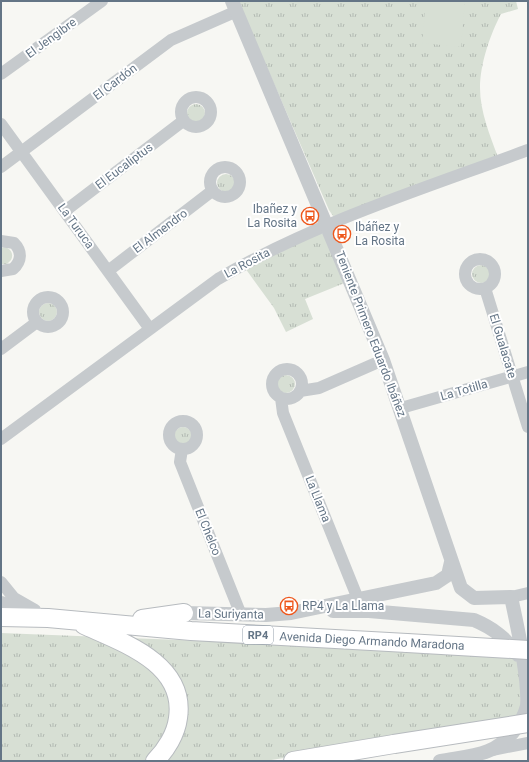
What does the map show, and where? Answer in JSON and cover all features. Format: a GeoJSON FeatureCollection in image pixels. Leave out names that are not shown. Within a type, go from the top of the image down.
{"type":"FeatureCollection","features":[{"type":"Feature","properties":{"kind":"main road"},"geometry":{"type":"LineString","coordinates":[[109,622],[184,613]]}},
{"type":"Feature","properties":{"kind":"main road","name":"Avenida Diego Armando Maradona"},"geometry":{"type":"LineString","coordinates":[[1,617],[48,618],[74,621],[109,622],[191,631],[407,643],[526,657]]}},
{"type":"Feature","properties":{"kind":"main road"},"geometry":{"type":"LineString","coordinates":[[74,621],[138,651],[154,662],[167,675],[175,687],[179,706],[177,726],[170,741],[155,761]]}},
{"type":"Feature","properties":{"kind":"main road"},"geometry":{"type":"LineString","coordinates":[[293,761],[528,723]]}},
{"type":"Feature","properties":{"kind":"street","name":"El Jengibre"},"geometry":{"type":"LineString","coordinates":[[1,74],[102,1]]}},
{"type":"Feature","properties":{"kind":"street","name":"El Cardón"},"geometry":{"type":"LineString","coordinates":[[1,167],[171,40],[235,6]]}},
{"type":"Feature","properties":{"kind":"street","name":"Teniente Primero Eduardo Ibáñez"},"geometry":{"type":"LineString","coordinates":[[235,6],[383,360],[401,408],[451,562]]}},
{"type":"Feature","properties":{"kind":"street","name":"El Eucaliptus"},"geometry":{"type":"LineString","coordinates":[[64,211],[183,121]]}},
{"type":"Feature","properties":{"kind":"street","name":"La Turuca"},"geometry":{"type":"LineString","coordinates":[[1,124],[150,329]]}},
{"type":"Feature","properties":{"kind":"street","name":"La Rosita"},"geometry":{"type":"LineString","coordinates":[[1,439],[218,279],[261,254],[327,225],[528,150]]}},
{"type":"Feature","properties":{"kind":"street","name":"El Almendro"},"geometry":{"type":"LineString","coordinates":[[108,270],[212,190]]}},
{"type":"Feature","properties":{"kind":"street"},"geometry":{"type":"LineString","coordinates":[[1,241],[14,243],[20,251],[20,256],[19,261],[13,269],[1,271]]}},
{"type":"Feature","properties":{"kind":"street","name":"El Gualacate"},"geometry":{"type":"LineString","coordinates":[[484,288],[528,427]]}},
{"type":"Feature","properties":{"kind":"street"},"geometry":{"type":"LineString","coordinates":[[1,349],[36,322]]}},
{"type":"Feature","properties":{"kind":"street"},"geometry":{"type":"LineString","coordinates":[[300,391],[302,380],[299,374],[288,369],[281,370],[272,379],[271,386],[274,392],[281,398],[291,399],[300,391],[320,388],[383,360]]}},
{"type":"Feature","properties":{"kind":"street","name":"La Totilla"},"geometry":{"type":"LineString","coordinates":[[401,408],[528,372]]}},
{"type":"Feature","properties":{"kind":"street","name":"La Llama"},"geometry":{"type":"LineString","coordinates":[[281,398],[283,413],[358,599]]}},
{"type":"Feature","properties":{"kind":"street","name":"El Chelco"},"geometry":{"type":"LineString","coordinates":[[182,449],[180,462],[241,615]]}},
{"type":"Feature","properties":{"kind":"street"},"geometry":{"type":"LineString","coordinates":[[451,562],[461,588],[474,598],[511,597],[528,593]]}},
{"type":"Feature","properties":{"kind":"street","name":"La Suriyanta"},"geometry":{"type":"LineString","coordinates":[[184,613],[266,615],[291,613],[436,583],[448,575],[451,562]]}},
{"type":"Feature","properties":{"kind":"street"},"geometry":{"type":"LineString","coordinates":[[1,582],[14,598],[48,618]]}},
{"type":"Feature","properties":{"kind":"street"},"geometry":{"type":"LineString","coordinates":[[488,751],[504,741],[521,720],[527,705],[528,692],[526,657],[511,597]]}},
{"type":"Feature","properties":{"kind":"street"},"geometry":{"type":"LineString","coordinates":[[1,603],[48,618]]}},
{"type":"Feature","properties":{"kind":"street"},"geometry":{"type":"LineString","coordinates":[[291,613],[343,610],[474,620],[490,627],[526,657]]}},
{"type":"Feature","properties":{"kind":"street"},"geometry":{"type":"LineString","coordinates":[[440,761],[528,743]]}},
{"type":"Feature","properties":{"kind":"green space"},"geometry":{"type":"Polygon","coordinates":[[[238,1],[516,1],[518,9],[501,14],[497,22],[486,50],[480,79],[480,97],[482,106],[498,157],[342,215],[333,216],[329,210],[238,1]]]}},
{"type":"Feature","properties":{"kind":"green space"},"geometry":{"type":"Polygon","coordinates":[[[426,1],[465,1],[461,47],[422,43],[426,1]]]}},
{"type":"Feature","properties":{"kind":"green space"},"geometry":{"type":"Polygon","coordinates":[[[196,104],[202,107],[205,113],[202,119],[196,122],[190,119],[187,113],[190,107],[196,104]]]}},
{"type":"Feature","properties":{"kind":"green space"},"geometry":{"type":"Polygon","coordinates":[[[226,174],[232,177],[235,183],[232,189],[226,192],[220,189],[217,183],[220,177],[226,174]]]}},
{"type":"Feature","properties":{"kind":"green space"},"geometry":{"type":"Polygon","coordinates":[[[318,233],[323,234],[347,282],[305,299],[313,319],[286,332],[274,308],[245,268],[318,233]]]}},
{"type":"Feature","properties":{"kind":"green space"},"geometry":{"type":"Polygon","coordinates":[[[5,247],[11,252],[12,258],[7,264],[1,264],[1,248],[5,247]]]}},
{"type":"Feature","properties":{"kind":"green space"},"geometry":{"type":"Polygon","coordinates":[[[481,265],[487,268],[490,274],[487,280],[481,283],[475,280],[472,274],[475,268],[481,265]]]}},
{"type":"Feature","properties":{"kind":"green space"},"geometry":{"type":"Polygon","coordinates":[[[48,303],[54,306],[57,312],[54,318],[48,321],[42,318],[39,312],[42,306],[48,303]]]}},
{"type":"Feature","properties":{"kind":"green space"},"geometry":{"type":"Polygon","coordinates":[[[286,375],[292,378],[295,384],[292,390],[286,393],[280,390],[277,384],[280,378],[286,375]]]}},
{"type":"Feature","properties":{"kind":"green space"},"geometry":{"type":"Polygon","coordinates":[[[183,427],[189,430],[192,436],[189,442],[183,445],[177,442],[174,436],[177,430],[183,427]]]}},
{"type":"Feature","properties":{"kind":"green space"},"geometry":{"type":"Polygon","coordinates":[[[1,633],[405,649],[512,656],[519,665],[521,708],[515,721],[265,761],[1,761],[1,633]]]}},
{"type":"Feature","properties":{"kind":"place","name":"Ibañez y La Rosita"},"geometry":{"type":"Point","coordinates":[310,216]}},
{"type":"Feature","properties":{"kind":"place","name":"Ibáñez y La Rosita"},"geometry":{"type":"Point","coordinates":[342,234]}},
{"type":"Feature","properties":{"kind":"place","name":"RP4 y La Llama"},"geometry":{"type":"Point","coordinates":[289,606]}}]}
